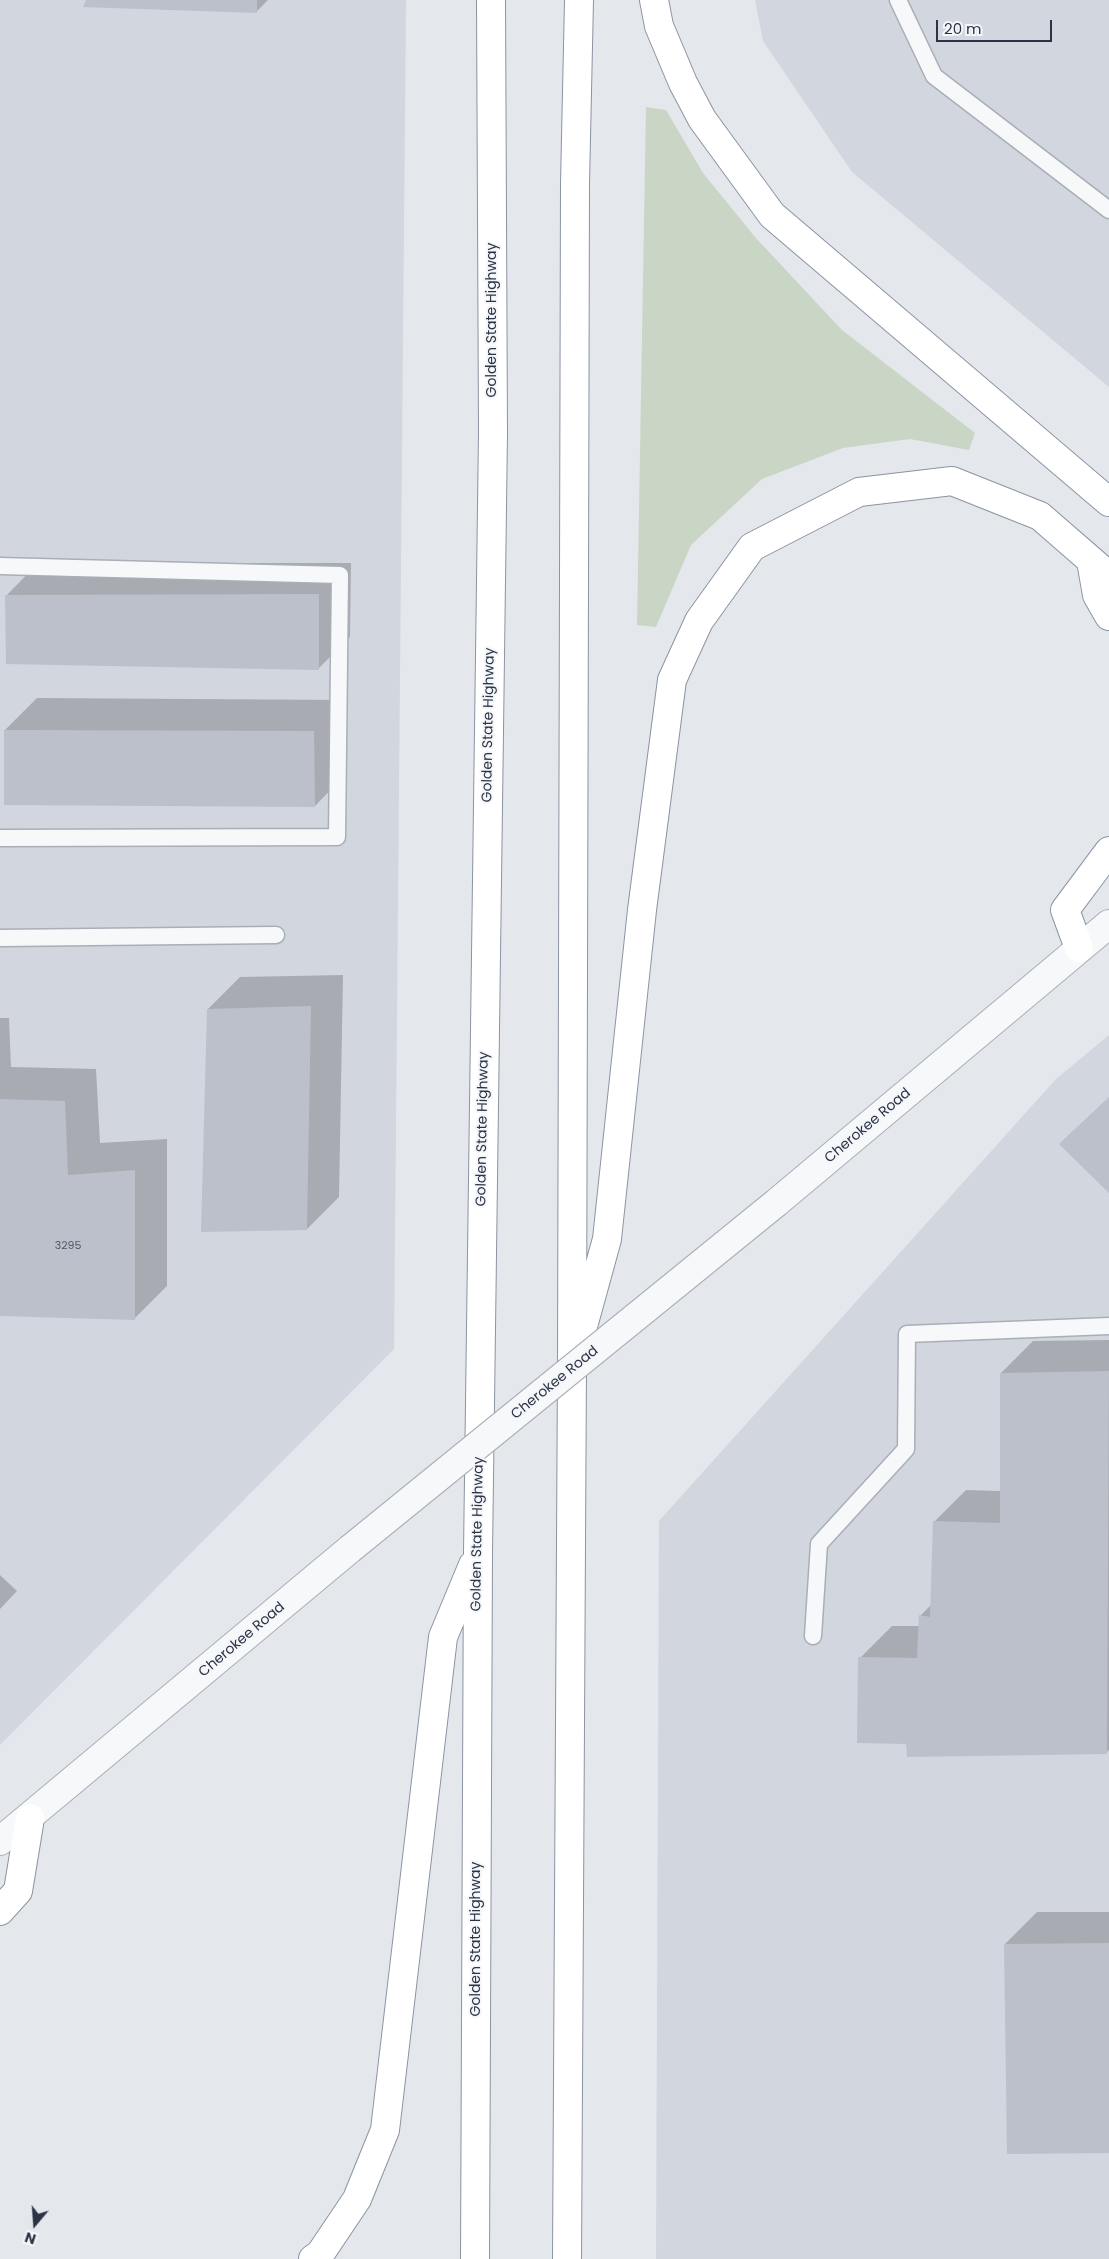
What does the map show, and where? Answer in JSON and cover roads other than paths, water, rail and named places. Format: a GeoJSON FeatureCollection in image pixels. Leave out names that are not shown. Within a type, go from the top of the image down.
{"type":"FeatureCollection","features":[{"type":"Feature","properties":{"kind":"highway","name":"Golden State Highway"},"geometry":{"type":"LineString","coordinates":[[475,2259],[478,1552],[493,432],[491,0]]}},
{"type":"Feature","properties":{"kind":"highway"},"geometry":{"type":"LineString","coordinates":[[568,2259],[575,204],[579,0]]}},
{"type":"Feature","properties":{"kind":"highway"},"geometry":{"type":"LineString","coordinates":[[654,0],[659,26],[683,83],[702,119],[772,215],[1109,502]]}},
{"type":"Feature","properties":{"kind":"highway"},"geometry":{"type":"LineString","coordinates":[[572,1365],[607,1240],[641,920],[672,680],[698,621],[752,547],[859,492],[952,481],[1040,516],[1100,569],[1097,596],[1109,616]]}},
{"type":"Feature","properties":{"kind":"highway"},"geometry":{"type":"LineString","coordinates":[[1079,948],[1065,910],[1109,851]]}},
{"type":"Feature","properties":{"kind":"highway"},"geometry":{"type":"LineString","coordinates":[[313,2259],[320,2254],[357,2199],[385,2130],[443,1637],[478,1552]]}},
{"type":"Feature","properties":{"kind":"highway"},"geometry":{"type":"LineString","coordinates":[[0,1911],[18,1891],[30,1818]]}},
{"type":"Feature","properties":{"kind":"street","name":"Cherokee Road"},"geometry":{"type":"LineString","coordinates":[[0,1842],[350,1549],[776,1203],[1109,924]]}},
{"type":"Feature","properties":{"kind":"lane"},"geometry":{"type":"LineString","coordinates":[[898,0],[934,76],[1109,210]]}},
{"type":"Feature","properties":{"kind":"lane"},"geometry":{"type":"LineString","coordinates":[[0,566],[340,575],[340,584],[337,837],[0,838]]}},
{"type":"Feature","properties":{"kind":"lane"},"geometry":{"type":"LineString","coordinates":[[0,938],[276,935]]}},
{"type":"Feature","properties":{"kind":"lane"},"geometry":{"type":"LineString","coordinates":[[813,1636],[819,1544],[906,1450],[907,1334],[1109,1326]]}}]}
